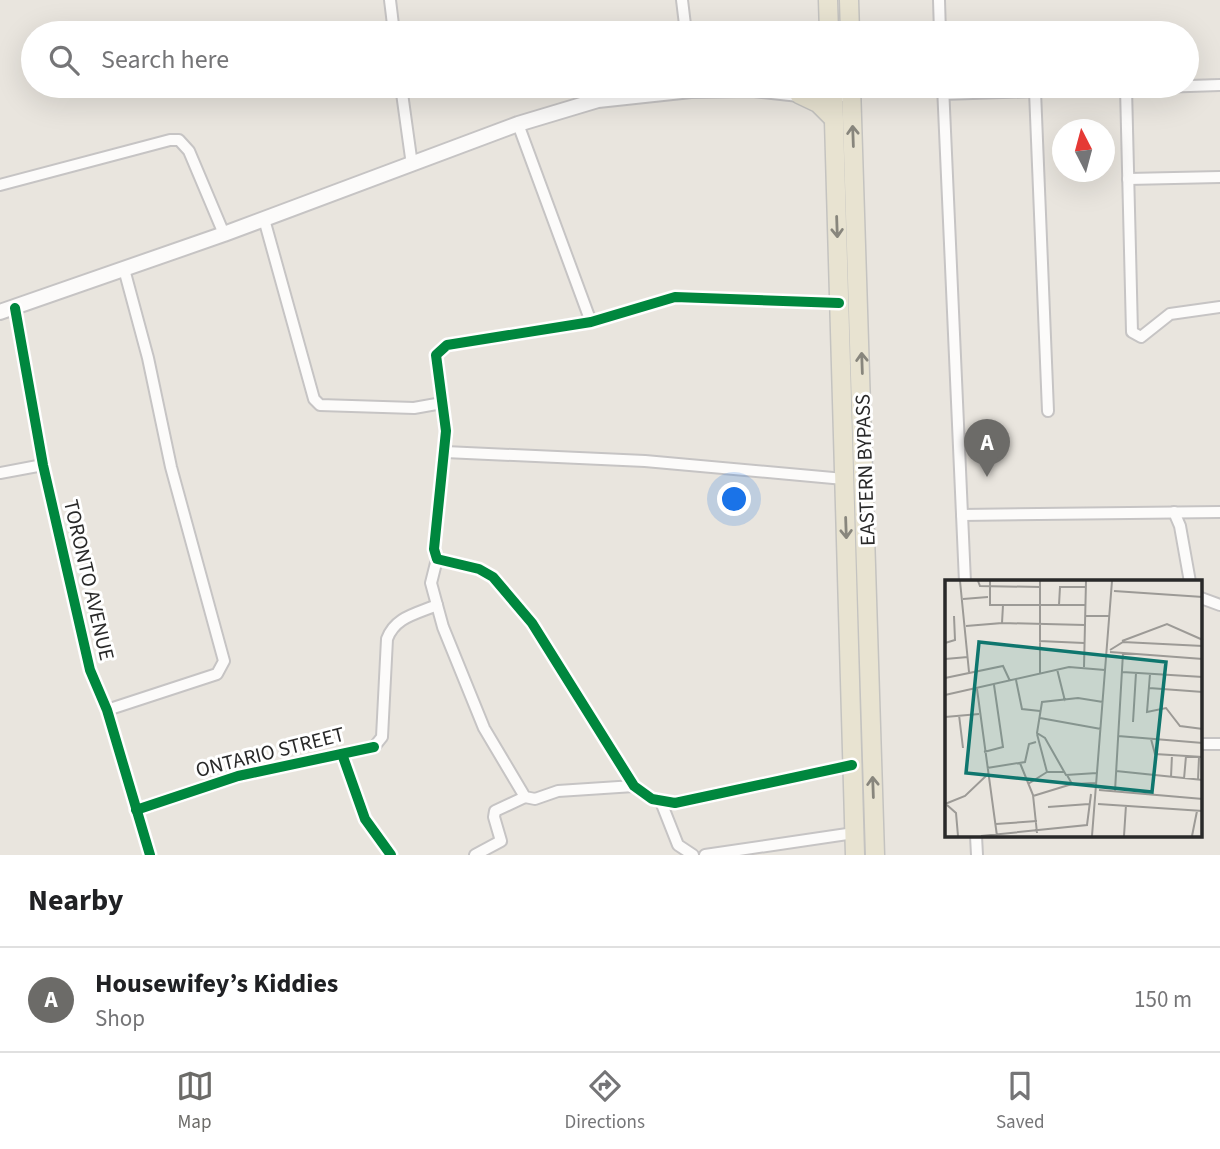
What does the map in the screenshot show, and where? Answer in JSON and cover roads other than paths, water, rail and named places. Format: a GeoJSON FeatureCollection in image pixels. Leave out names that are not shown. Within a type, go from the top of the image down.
{"type":"FeatureCollection","features":[{"type":"Feature","properties":{"kind":"main road"},"geometry":{"type":"LineString","coordinates":[[828,0],[829,21]]}},
{"type":"Feature","properties":{"kind":"main road"},"geometry":{"type":"LineString","coordinates":[[849,0],[850,21]]}},
{"type":"Feature","properties":{"kind":"main road"},"geometry":{"type":"LineString","coordinates":[[807,98],[818,103],[834,119]]}},
{"type":"Feature","properties":{"kind":"main road","name":"EASTERN BYPASS"},"geometry":{"type":"LineString","coordinates":[[833,98],[855,855]]}},
{"type":"Feature","properties":{"kind":"main road","name":"EASTERN BYPASS"},"geometry":{"type":"LineString","coordinates":[[851,98],[875,855]]}},
{"type":"Feature","properties":{"kind":"street"},"geometry":{"type":"LineString","coordinates":[[390,0],[393,21]]}},
{"type":"Feature","properties":{"kind":"street"},"geometry":{"type":"LineString","coordinates":[[682,0],[685,21]]}},
{"type":"Feature","properties":{"kind":"street"},"geometry":{"type":"LineString","coordinates":[[939,0],[940,21]]}},
{"type":"Feature","properties":{"kind":"street"},"geometry":{"type":"LineString","coordinates":[[1199,86],[1220,85]]}},
{"type":"Feature","properties":{"kind":"street"},"geometry":{"type":"LineString","coordinates":[[403,98],[412,165]]}},
{"type":"Feature","properties":{"kind":"street"},"geometry":{"type":"LineString","coordinates":[[0,312],[224,234],[518,124],[598,100],[614,98]]}},
{"type":"Feature","properties":{"kind":"street"},"geometry":{"type":"LineString","coordinates":[[943,98],[965,580]]}},
{"type":"Feature","properties":{"kind":"street"},"geometry":{"type":"LineString","coordinates":[[1035,98],[1048,411]]}},
{"type":"Feature","properties":{"kind":"street"},"geometry":{"type":"LineString","coordinates":[[1126,98],[1132,332],[1135,337],[1149,333],[1170,314],[1220,307]]}},
{"type":"Feature","properties":{"kind":"street"},"geometry":{"type":"LineString","coordinates":[[518,124],[591,322]]}},
{"type":"Feature","properties":{"kind":"street"},"geometry":{"type":"LineString","coordinates":[[0,185],[170,140],[179,141],[189,151],[224,234]]}},
{"type":"Feature","properties":{"kind":"street"},"geometry":{"type":"LineString","coordinates":[[1128,179],[1220,177]]}},
{"type":"Feature","properties":{"kind":"street"},"geometry":{"type":"LineString","coordinates":[[264,219],[314,399],[320,405],[414,408],[442,403]]}},
{"type":"Feature","properties":{"kind":"street"},"geometry":{"type":"LineString","coordinates":[[107,710],[217,674],[225,661],[171,467],[148,358],[124,270]]}},
{"type":"Feature","properties":{"kind":"street"},"geometry":{"type":"LineString","coordinates":[[525,797],[484,728],[431,583],[437,559],[434,549],[445,453],[436,355],[447,345],[591,322],[676,297],[839,303]]}},
{"type":"Feature","properties":{"kind":"street","name":"TORONTO AVENUE"},"geometry":{"type":"LineString","coordinates":[[15,307],[43,465],[90,670],[107,710],[147,843],[148,855]]}},
{"type":"Feature","properties":{"kind":"street"},"geometry":{"type":"LineString","coordinates":[[445,453],[645,461],[844,479]]}},
{"type":"Feature","properties":{"kind":"street"},"geometry":{"type":"LineString","coordinates":[[0,473],[43,465]]}},
{"type":"Feature","properties":{"kind":"street"},"geometry":{"type":"LineString","coordinates":[[1174,512],[1180,526],[1190,580]]}},
{"type":"Feature","properties":{"kind":"street"},"geometry":{"type":"LineString","coordinates":[[962,515],[1220,512]]}},
{"type":"Feature","properties":{"kind":"street"},"geometry":{"type":"LineString","coordinates":[[437,559],[479,569],[501,586],[533,623],[634,786],[661,802],[675,803],[852,765]]}},
{"type":"Feature","properties":{"kind":"street"},"geometry":{"type":"LineString","coordinates":[[1202,598],[1220,605]]}},
{"type":"Feature","properties":{"kind":"street","name":"ONTARIO STREET"},"geometry":{"type":"LineString","coordinates":[[136,810],[238,776],[374,747],[382,737],[387,639],[391,628],[397,621],[437,605]]}},
{"type":"Feature","properties":{"kind":"street"},"geometry":{"type":"LineString","coordinates":[[1202,744],[1220,744]]}},
{"type":"Feature","properties":{"kind":"street"},"geometry":{"type":"LineString","coordinates":[[342,754],[365,819],[391,855]]}},
{"type":"Feature","properties":{"kind":"street"},"geometry":{"type":"LineString","coordinates":[[475,855],[501,841],[494,817],[495,811],[525,797],[535,799],[558,791],[634,786]]}},
{"type":"Feature","properties":{"kind":"street"},"geometry":{"type":"LineString","coordinates":[[661,802],[678,845],[693,855]]}},
{"type":"Feature","properties":{"kind":"street"},"geometry":{"type":"LineString","coordinates":[[705,855],[854,833]]}},
{"type":"Feature","properties":{"kind":"place","name":"Housewifey’s Kiddies"},"geometry":{"type":"Point","coordinates":[987,477]}}]}
